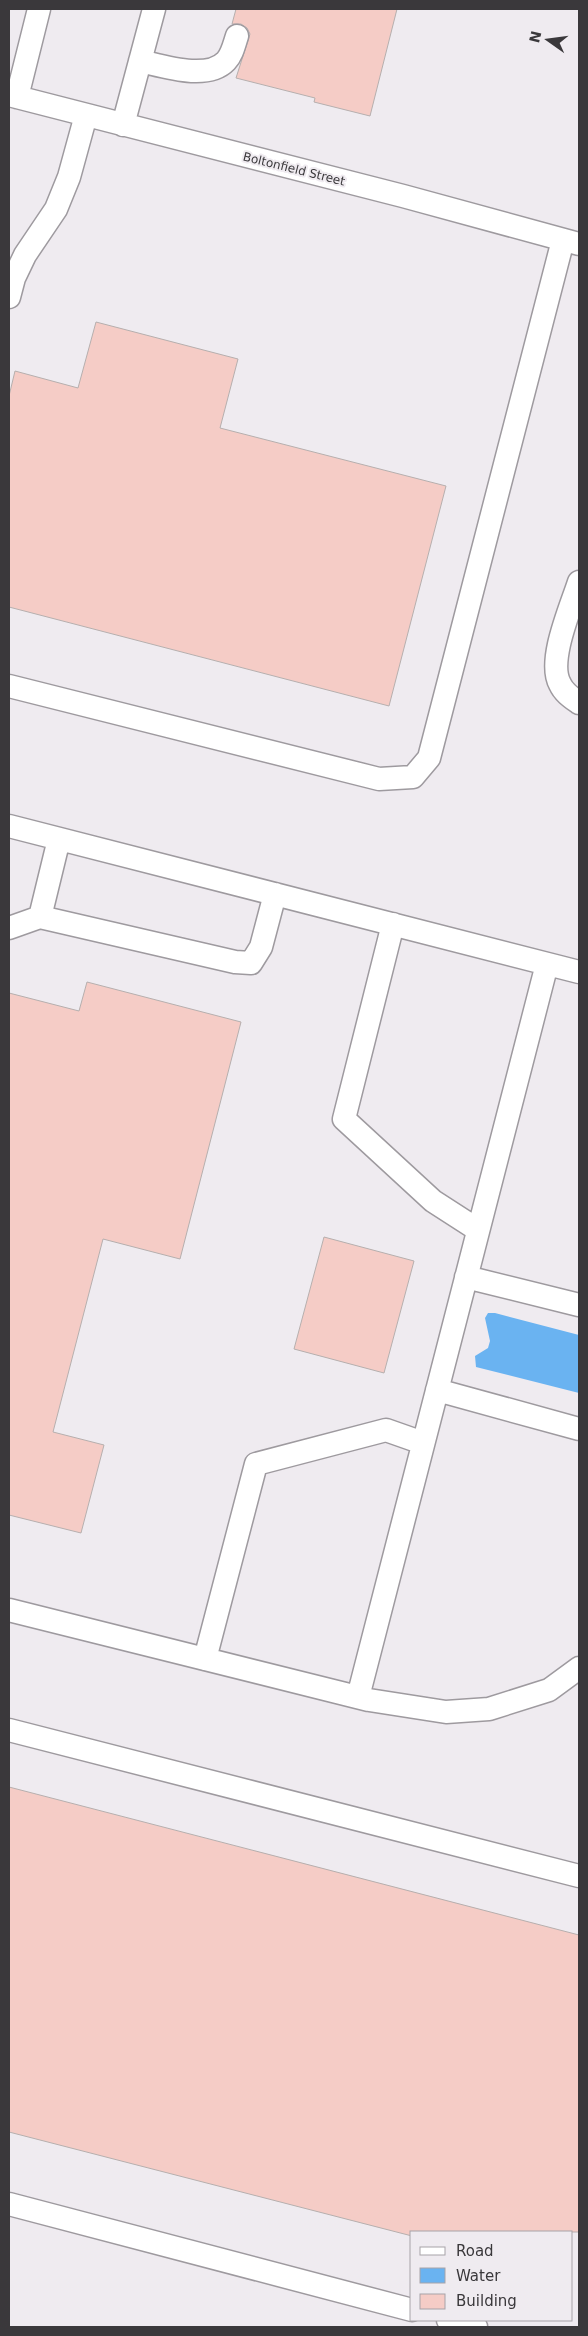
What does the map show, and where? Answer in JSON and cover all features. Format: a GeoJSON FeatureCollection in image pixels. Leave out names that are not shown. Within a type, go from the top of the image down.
{"type":"FeatureCollection","features":[{"type":"Feature","properties":{"kind":"street"},"geometry":{"type":"LineString","coordinates":[[13,96],[39,9]]}},
{"type":"Feature","properties":{"kind":"street"},"geometry":{"type":"LineString","coordinates":[[123,125],[154,9]]}},
{"type":"Feature","properties":{"kind":"street"},"geometry":{"type":"LineString","coordinates":[[140,61],[186,71],[211,71],[226,62],[237,36]]}},
{"type":"Feature","properties":{"kind":"street","name":"Boltonfield Street"},"geometry":{"type":"LineString","coordinates":[[13,96],[571,242]]}},
{"type":"Feature","properties":{"kind":"street"},"geometry":{"type":"LineString","coordinates":[[9,298],[14,278],[25,255],[56,209],[69,177],[86,115]]}},
{"type":"Feature","properties":{"kind":"street"},"geometry":{"type":"LineString","coordinates":[[9,686],[379,779],[413,777],[429,758],[571,242]]}},
{"type":"Feature","properties":{"kind":"street"},"geometry":{"type":"LineString","coordinates":[[579,582],[556,654],[558,683],[566,694],[579,703]]}},
{"type":"Feature","properties":{"kind":"street"},"geometry":{"type":"LineString","coordinates":[[9,826],[579,972]]}},
{"type":"Feature","properties":{"kind":"street"},"geometry":{"type":"LineString","coordinates":[[40,917],[59,839]]}},
{"type":"Feature","properties":{"kind":"street"},"geometry":{"type":"LineString","coordinates":[[9,928],[40,917],[235,962],[251,963],[262,947],[275,894]]}},
{"type":"Feature","properties":{"kind":"street"},"geometry":{"type":"LineString","coordinates":[[393,924],[344,1119],[433,1201],[478,1230]]}},
{"type":"Feature","properties":{"kind":"street"},"geometry":{"type":"LineString","coordinates":[[358,1697],[547,964]]}},
{"type":"Feature","properties":{"kind":"street"},"geometry":{"type":"LineString","coordinates":[[466,1277],[579,1305]]}},
{"type":"Feature","properties":{"kind":"street"},"geometry":{"type":"LineString","coordinates":[[437,1390],[579,1429]]}},
{"type":"Feature","properties":{"kind":"street"},"geometry":{"type":"LineString","coordinates":[[204,1659],[256,1464],[386,1430],[423,1443]]}},
{"type":"Feature","properties":{"kind":"street"},"geometry":{"type":"LineString","coordinates":[[9,1610],[358,1697],[446,1712],[489,1709],[549,1690],[579,1668]]}},
{"type":"Feature","properties":{"kind":"street"},"geometry":{"type":"LineString","coordinates":[[9,1730],[579,1876]]}},
{"type":"Feature","properties":{"kind":"street"},"geometry":{"type":"LineString","coordinates":[[9,2204],[410,2309]]}},
{"type":"Feature","properties":{"kind":"street"},"geometry":{"type":"LineString","coordinates":[[452,2321],[476,2327]]}},
{"type":"Feature","properties":{"kind":"water"},"geometry":{"type":"Polygon","coordinates":[[[488,1313],[495,1313],[579,1335],[579,1393],[476,1367],[475,1356],[488,1348],[490,1341],[485,1318],[488,1313]]]}},
{"type":"Feature","properties":{"kind":"building"},"geometry":{"type":"Polygon","coordinates":[[[236,9],[397,9],[370,116],[314,102],[315,98],[236,78],[250,34],[247,28],[241,24],[232,24],[236,9]]]}},
{"type":"Feature","properties":{"kind":"building"},"geometry":{"type":"Polygon","coordinates":[[[96,322],[238,359],[220,428],[446,486],[389,706],[9,607],[9,396],[15,371],[78,388],[96,322]]]}},
{"type":"Feature","properties":{"kind":"building"},"geometry":{"type":"Polygon","coordinates":[[[87,982],[241,1022],[180,1259],[103,1239],[53,1432],[104,1445],[81,1533],[9,1515],[9,993],[79,1011],[87,982]]]}},
{"type":"Feature","properties":{"kind":"building"},"geometry":{"type":"Polygon","coordinates":[[[324,1237],[414,1261],[384,1373],[294,1349],[324,1237]]]}},
{"type":"Feature","properties":{"kind":"building"},"geometry":{"type":"Polygon","coordinates":[[[9,1787],[579,1935],[579,2232],[410,2231],[410,2235],[9,2132],[9,1787]]]}}]}
